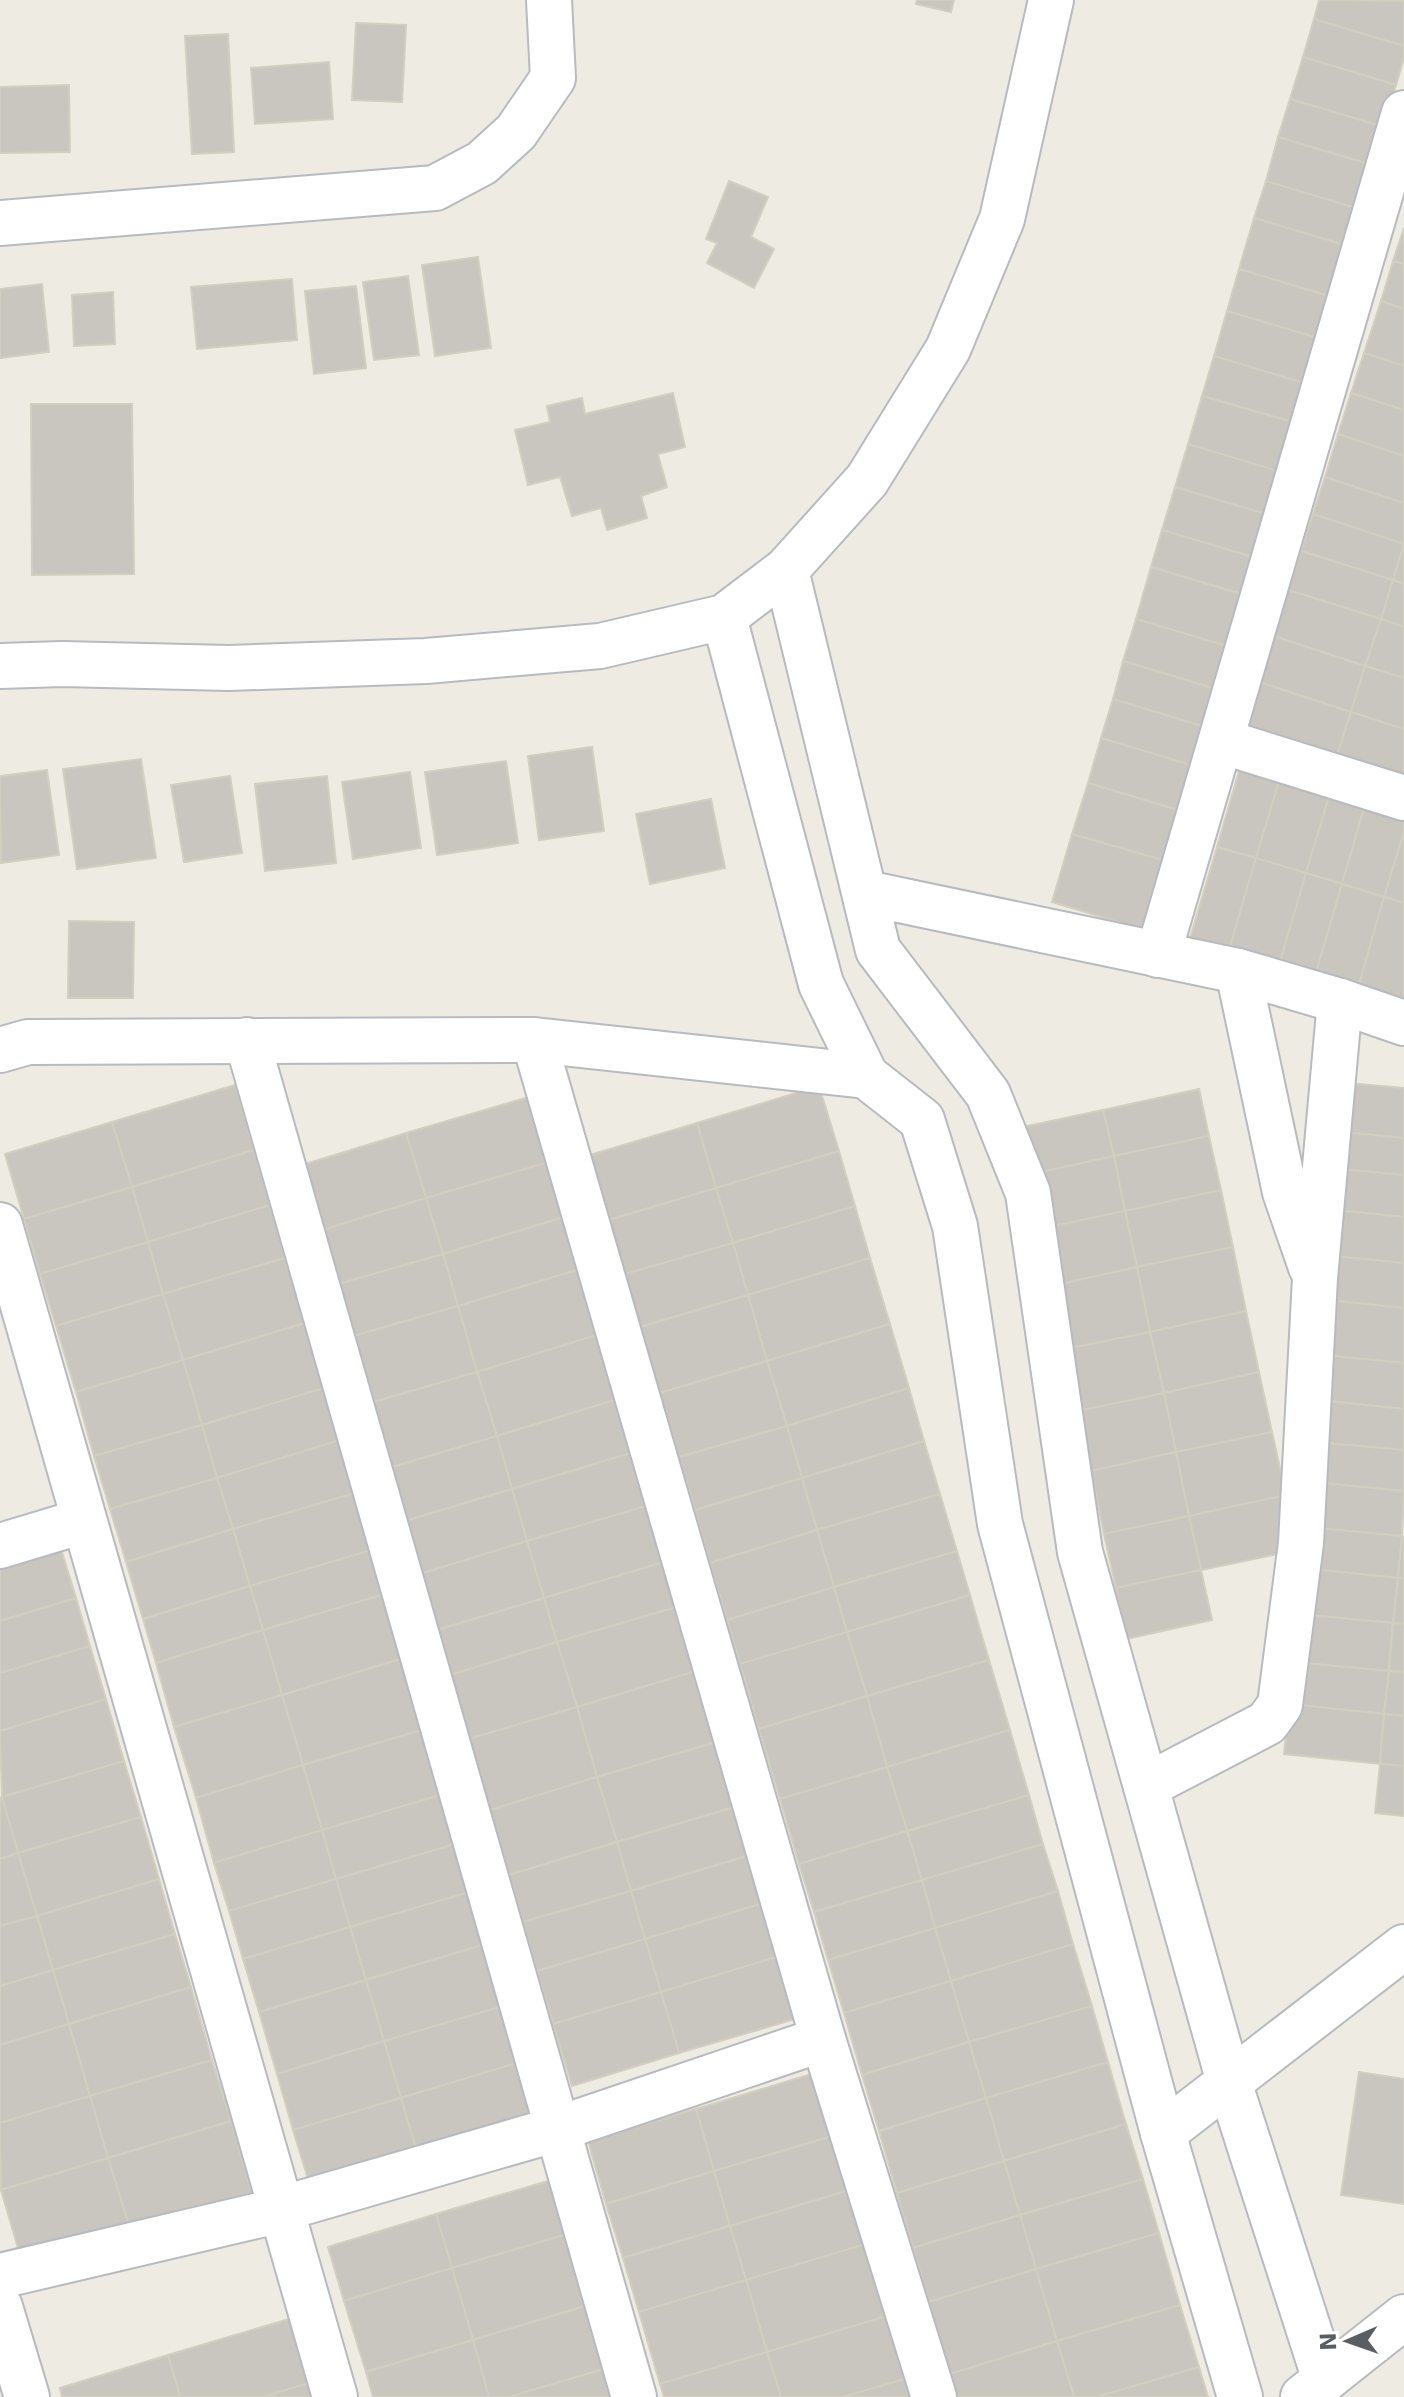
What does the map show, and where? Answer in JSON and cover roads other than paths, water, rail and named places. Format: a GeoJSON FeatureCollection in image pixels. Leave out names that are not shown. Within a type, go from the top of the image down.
{"type":"FeatureCollection","features":[{"type":"Feature","properties":{"kind":"street"},"geometry":{"type":"LineString","coordinates":[[0,223],[435,188],[482,163],[516,132],[553,78],[549,0]]}},
{"type":"Feature","properties":{"kind":"street"},"geometry":{"type":"LineString","coordinates":[[0,666],[62,664],[229,668],[426,661],[600,646],[724,617],[786,570],[867,480],[948,349],[1002,219],[1051,0]]}},
{"type":"Feature","properties":{"kind":"street"},"geometry":{"type":"LineString","coordinates":[[1158,955],[1404,113]]}},
{"type":"Feature","properties":{"kind":"street"},"geometry":{"type":"LineString","coordinates":[[786,570],[878,950],[988,1094],[1028,1193],[1080,1552],[1314,2389],[1404,2317]]}},
{"type":"Feature","properties":{"kind":"street"},"geometry":{"type":"LineString","coordinates":[[724,617],[821,984],[866,1076],[922,1120],[955,1226],[1000,1524],[1163,2133],[1240,2397]]}},
{"type":"Feature","properties":{"kind":"street"},"geometry":{"type":"LineString","coordinates":[[1221,741],[1404,798]]}},
{"type":"Feature","properties":{"kind":"street"},"geometry":{"type":"LineString","coordinates":[[866,893],[1238,971],[1404,1023]]}},
{"type":"Feature","properties":{"kind":"street"},"geometry":{"type":"LineString","coordinates":[[1238,971],[1285,1192],[1315,1278]]}},
{"type":"Feature","properties":{"kind":"street"},"geometry":{"type":"LineString","coordinates":[[1146,1786],[1267,1723],[1280,1705],[1301,1543],[1315,1278],[1340,1001]]}},
{"type":"Feature","properties":{"kind":"street"},"geometry":{"type":"LineString","coordinates":[[247,1040],[634,2397]]}},
{"type":"Feature","properties":{"kind":"street"},"geometry":{"type":"LineString","coordinates":[[0,1050],[28,1042],[534,1040],[866,1076]]}},
{"type":"Feature","properties":{"kind":"street"},"geometry":{"type":"LineString","coordinates":[[534,1040],[823,2039],[934,2397]]}},
{"type":"Feature","properties":{"kind":"street"},"geometry":{"type":"LineString","coordinates":[[0,1225],[335,2397]]}},
{"type":"Feature","properties":{"kind":"street"},"geometry":{"type":"LineString","coordinates":[[0,1546],[83,1521]]}},
{"type":"Feature","properties":{"kind":"street"},"geometry":{"type":"LineString","coordinates":[[1163,2133],[1404,1947]]}},
{"type":"Feature","properties":{"kind":"street"},"geometry":{"type":"LineString","coordinates":[[0,2276],[282,2208],[557,2129],[823,2039]]}},
{"type":"Feature","properties":{"kind":"street"},"geometry":{"type":"LineString","coordinates":[[0,2307],[27,2397]]}}]}
